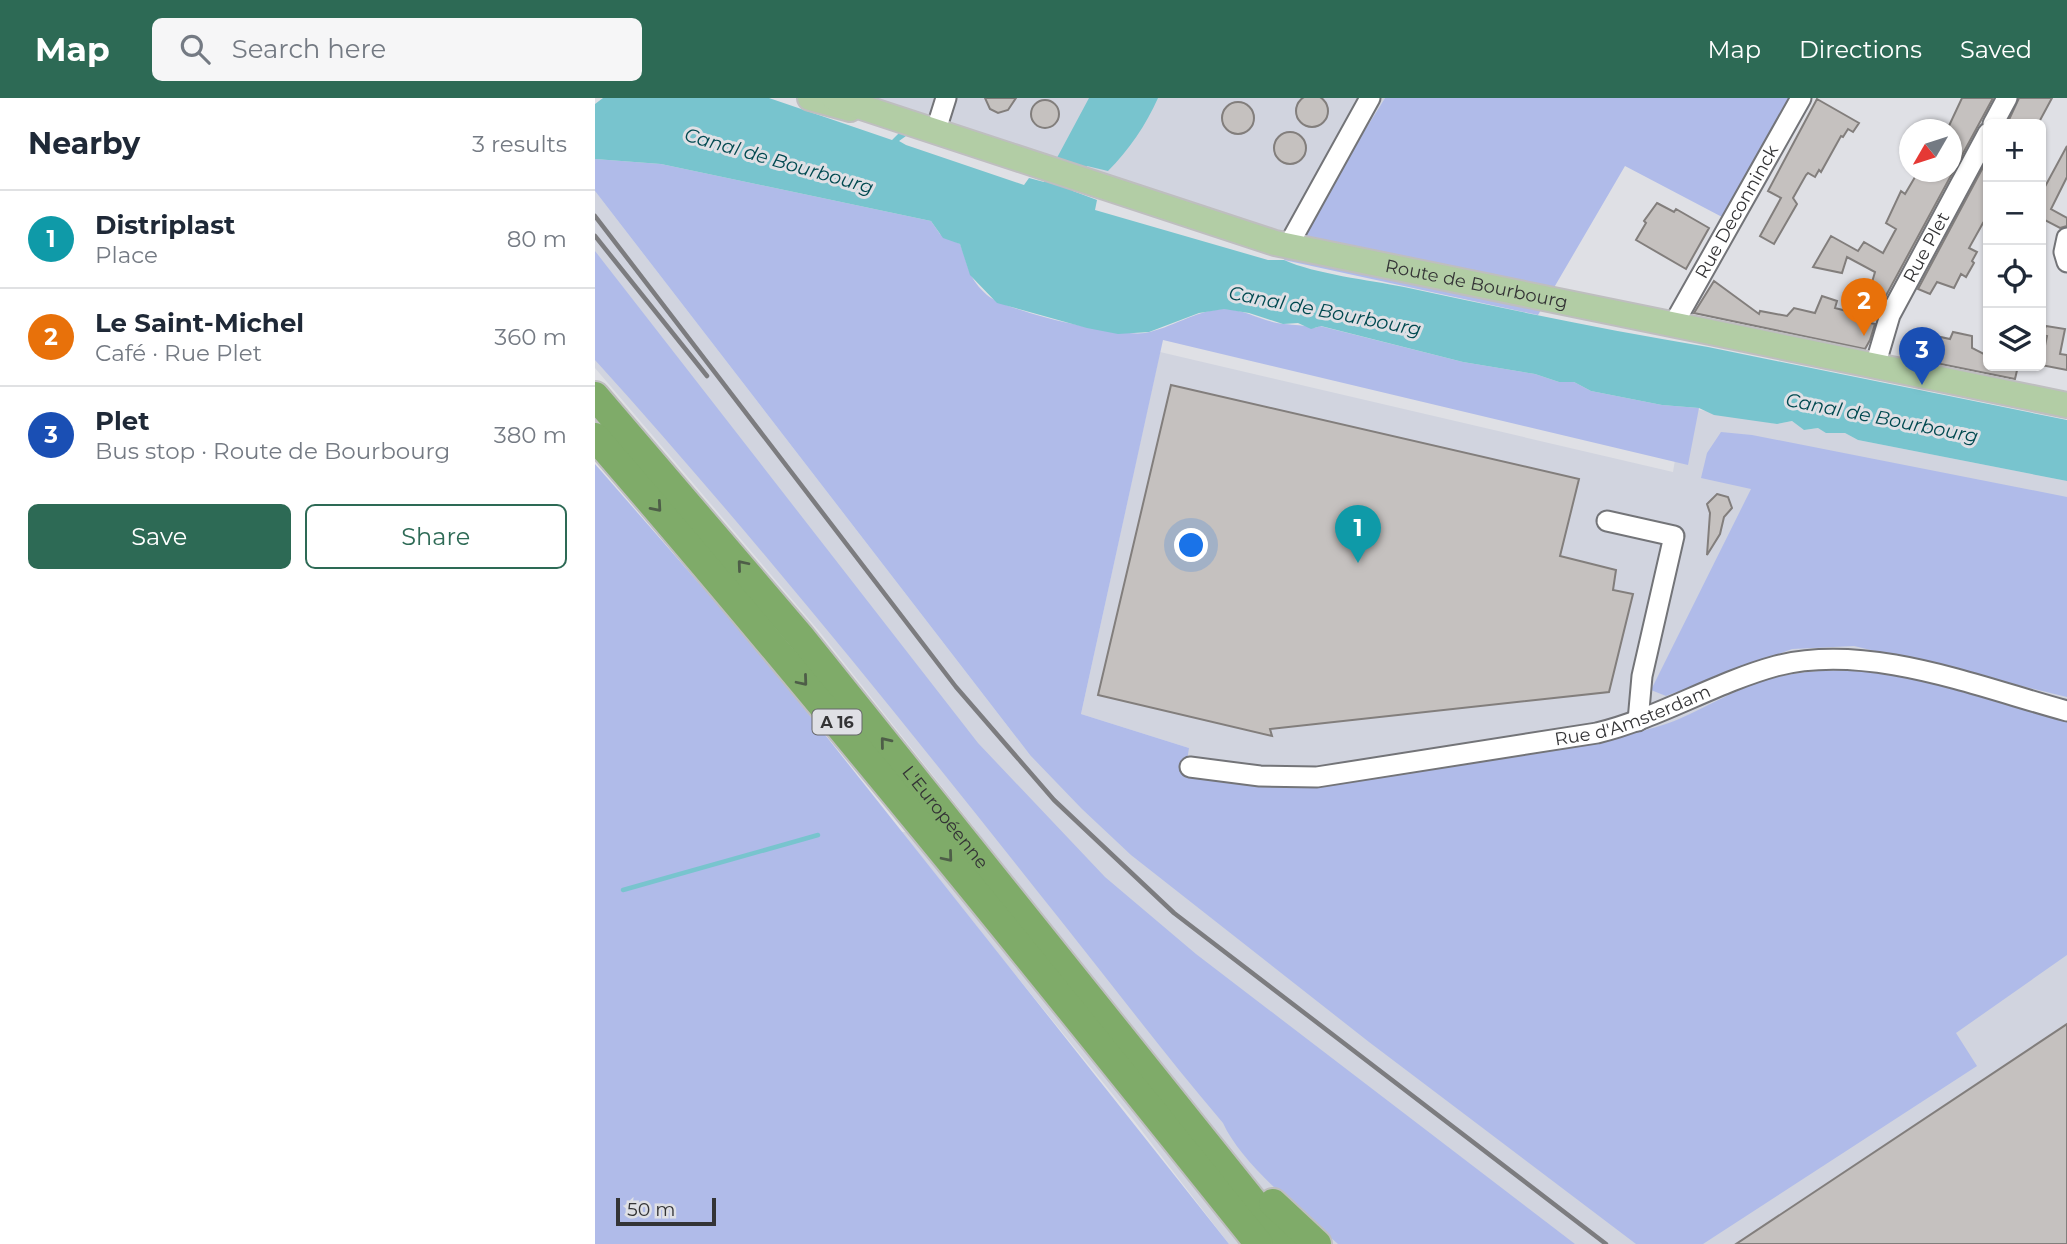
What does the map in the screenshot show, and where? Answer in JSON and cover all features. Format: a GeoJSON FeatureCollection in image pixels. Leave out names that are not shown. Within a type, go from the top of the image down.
{"type":"FeatureCollection","features":[{"type":"Feature","properties":{"kind":"highway","name":"L'Européenne"},"geometry":{"type":"LineString","coordinates":[[595,396],[757,583],[1287,1244]]}},
{"type":"Feature","properties":{"kind":"highway","name":"L'Européenne"},"geometry":{"type":"LineString","coordinates":[[595,437],[753,620],[1259,1244]]}},
{"type":"Feature","properties":{"kind":"highway"},"geometry":{"type":"LineString","coordinates":[[989,871],[1241,1170],[1317,1244]]}},
{"type":"Feature","properties":{"kind":"highway"},"geometry":{"type":"LineString","coordinates":[[1058,993],[1246,1244]]}},
{"type":"Feature","properties":{"kind":"main road","name":"Route de Bourbourg"},"geometry":{"type":"LineString","coordinates":[[810,98],[898,121]]}},
{"type":"Feature","properties":{"kind":"main road","name":"Route de Bourbourg"},"geometry":{"type":"LineString","coordinates":[[834,98],[935,134],[1287,246],[2067,405]]}},
{"type":"Feature","properties":{"kind":"street"},"geometry":{"type":"LineString","coordinates":[[935,134],[946,98]]}},
{"type":"Feature","properties":{"kind":"street"},"geometry":{"type":"LineString","coordinates":[[1287,246],[1370,98]]}},
{"type":"Feature","properties":{"kind":"street","name":"Rue Deconninck"},"geometry":{"type":"LineString","coordinates":[[1673,325],[1801,98]]}},
{"type":"Feature","properties":{"kind":"street"},"geometry":{"type":"LineString","coordinates":[[1996,119],[2007,98]]}},
{"type":"Feature","properties":{"kind":"street","name":"Rue Plet"},"geometry":{"type":"LineString","coordinates":[[1875,366],[1884,331],[1902,293],[1983,142]]}},
{"type":"Feature","properties":{"kind":"street"},"geometry":{"type":"LineString","coordinates":[[2067,238],[2064,252],[2067,262]]}},
{"type":"Feature","properties":{"kind":"street"},"geometry":{"type":"LineString","coordinates":[[1607,521],[1674,536],[1642,676],[1638,721]]}},
{"type":"Feature","properties":{"kind":"street","name":"Rue d'Amsterdam"},"geometry":{"type":"LineString","coordinates":[[1190,767],[1260,776],[1317,777],[1597,733],[1638,721],[1759,671],[1789,663],[1833,658],[1891,664],[2067,711]]}},
{"type":"Feature","properties":{"kind":"shaded area"},"geometry":{"type":"Polygon","coordinates":[[[857,98],[1385,98],[1298,239],[857,98]]]}},
{"type":"Feature","properties":{"kind":"shaded area"},"geometry":{"type":"Polygon","coordinates":[[[1385,98],[1794,98],[1724,218],[1625,166],[1538,315],[1284,260],[1385,98]]]}},
{"type":"Feature","properties":{"kind":"shaded area"},"geometry":{"type":"Polygon","coordinates":[[[595,159],[661,164],[931,221],[940,234],[960,244],[972,276],[987,295],[1016,309],[1063,322],[1111,331],[1145,333],[1212,310],[1230,309],[1276,323],[1315,328],[1320,326],[1463,362],[1535,374],[1559,382],[1574,382],[1591,391],[1662,405],[1699,408],[1688,465],[1163,340],[1081,714],[1189,748],[1185,773],[1255,784],[1322,787],[1628,735],[1673,721],[1766,680],[1804,672],[1880,673],[1956,689],[2067,722],[2067,955],[1956,1033],[1977,1066],[1703,1244],[1636,1244],[1369,1042],[1131,855],[1030,755],[595,191],[595,159]]]}},
{"type":"Feature","properties":{"kind":"shaded area"},"geometry":{"type":"Polygon","coordinates":[[[595,191],[1030,755],[1189,748],[1081,714],[1160,352],[1673,472],[1684,407],[1777,424],[1792,421],[1804,430],[1818,428],[1845,433],[1858,440],[2067,481],[2067,1244],[1229,1244],[1132,1118],[899,832],[977,831],[818,630],[595,368],[595,191]]]}},
{"type":"Feature","properties":{"kind":"shaded area"},"geometry":{"type":"Polygon","coordinates":[[[595,251],[978,743],[1105,877],[1196,954],[1575,1244],[1338,1244],[1259,1172],[1232,1139],[1223,1123],[831,635],[715,496],[595,360],[595,251]]]}},
{"type":"Feature","properties":{"kind":"shaded area"},"geometry":{"type":"Polygon","coordinates":[[[1721,432],[1752,435],[2067,497],[2067,697],[1854,646],[1792,649],[1666,696],[1651,690],[1751,489],[1701,478],[1707,453],[1721,432]]]}},
{"type":"Feature","properties":{"kind":"shaded area"},"geometry":{"type":"Polygon","coordinates":[[[595,464],[761,654],[1229,1244],[595,1244],[595,464]]]}},
{"type":"Feature","properties":{"kind":"water","name":"Canal de Bourbourg"},"geometry":{"type":"Polygon","coordinates":[[[603,98],[769,98],[892,140],[899,133],[906,136],[899,141],[906,145],[1024,185],[1029,178],[1044,182],[1089,98],[1158,98],[1136,137],[1108,171],[1087,166],[1073,191],[1097,200],[1095,210],[1268,260],[1284,260],[1326,273],[2067,420],[2067,481],[1858,440],[1845,433],[1826,433],[1818,428],[1804,430],[1792,421],[1777,424],[1714,415],[1699,408],[1662,405],[1591,391],[1574,382],[1559,382],[1535,374],[1463,362],[1321,326],[1311,329],[1298,323],[1283,324],[1249,313],[1224,309],[1199,313],[1149,332],[1118,334],[1087,328],[997,303],[970,275],[960,244],[943,238],[931,221],[661,164],[595,159],[595,104],[603,98]]]}},
{"type":"Feature","properties":{"kind":"building"},"geometry":{"type":"Polygon","coordinates":[[[1312,95],[1323,100],[1328,111],[1323,122],[1312,127],[1301,122],[1296,111],[1301,100],[1312,95]]]}},
{"type":"Feature","properties":{"kind":"building"},"geometry":{"type":"Polygon","coordinates":[[[985,98],[1016,98],[1008,110],[998,113],[990,109],[985,98]]]}},
{"type":"Feature","properties":{"kind":"building"},"geometry":{"type":"Polygon","coordinates":[[[1962,98],[1993,98],[1962,155],[1962,119],[1952,119],[1962,98]]]}},
{"type":"Feature","properties":{"kind":"building"},"geometry":{"type":"Polygon","coordinates":[[[2019,98],[2052,98],[2041,119],[2009,119],[2019,98]]]}},
{"type":"Feature","properties":{"kind":"building"},"geometry":{"type":"Polygon","coordinates":[[[1817,99],[1859,123],[1853,132],[1848,129],[1843,137],[1841,136],[1821,172],[1819,170],[1815,177],[1808,173],[1806,175],[1793,198],[1797,204],[1774,244],[1760,236],[1781,198],[1768,191],[1817,99]]]}},
{"type":"Feature","properties":{"kind":"building"},"geometry":{"type":"Polygon","coordinates":[[[1045,100],[1055,104],[1059,114],[1055,124],[1045,128],[1035,124],[1031,114],[1035,104],[1045,100]]]}},
{"type":"Feature","properties":{"kind":"building"},"geometry":{"type":"Polygon","coordinates":[[[1238,102],[1249,107],[1254,118],[1249,129],[1238,134],[1227,129],[1222,118],[1227,107],[1238,102]]]}},
{"type":"Feature","properties":{"kind":"building"},"geometry":{"type":"Polygon","coordinates":[[[1290,132],[1302,136],[1306,148],[1302,160],[1290,164],[1278,160],[1274,148],[1278,136],[1290,132]]]}},
{"type":"Feature","properties":{"kind":"building"},"geometry":{"type":"Polygon","coordinates":[[[2067,146],[2067,177],[2051,209],[2067,218],[2067,226],[2060,228],[2046,221],[2046,185],[2067,146]]]}},
{"type":"Feature","properties":{"kind":"building"},"geometry":{"type":"Polygon","coordinates":[[[1983,167],[1983,223],[1969,248],[1977,252],[1972,261],[1974,263],[1966,277],[1961,274],[1954,288],[1937,282],[1930,294],[1918,289],[1983,167]]]}},
{"type":"Feature","properties":{"kind":"building"},"geometry":{"type":"Polygon","coordinates":[[[1912,182],[1948,182],[1882,303],[1868,296],[1875,272],[1847,257],[1842,273],[1813,267],[1831,236],[1858,251],[1864,242],[1883,253],[1896,229],[1886,223],[1901,191],[1905,194],[1912,182]]]}},
{"type":"Feature","properties":{"kind":"building"},"geometry":{"type":"Polygon","coordinates":[[[1657,203],[1674,212],[1676,209],[1709,228],[1686,269],[1636,240],[1646,223],[1644,221],[1657,203]]]}},
{"type":"Feature","properties":{"kind":"building"},"geometry":{"type":"Polygon","coordinates":[[[1714,281],[1759,314],[1760,311],[1787,316],[1794,308],[1815,313],[1822,296],[1837,301],[1835,308],[1862,315],[1861,321],[1875,324],[1870,340],[1865,349],[1694,313],[1714,281]]]}},
{"type":"Feature","properties":{"kind":"building"},"geometry":{"type":"Polygon","coordinates":[[[2046,326],[2065,329],[2060,354],[2067,355],[2067,370],[2046,366],[2046,326]]]}},
{"type":"Feature","properties":{"kind":"building"},"geometry":{"type":"Polygon","coordinates":[[[1913,331],[1950,339],[1953,332],[1972,336],[1972,348],[1983,354],[1983,371],[2017,371],[2015,379],[1901,356],[1905,340],[1913,331]]]}},
{"type":"Feature","properties":{"kind":"building"},"geometry":{"type":"Polygon","coordinates":[[[1171,385],[1579,479],[1560,556],[1616,570],[1613,590],[1633,594],[1609,692],[1270,729],[1272,736],[1098,695],[1171,385]]]}},
{"type":"Feature","properties":{"kind":"building"},"geometry":{"type":"Polygon","coordinates":[[[1717,494],[1728,497],[1732,508],[1724,517],[1720,534],[1707,555],[1710,513],[1707,504],[1717,494]]]}},
{"type":"Feature","properties":{"kind":"building"},"geometry":{"type":"Polygon","coordinates":[[[2067,1024],[2067,1244],[1736,1244],[2067,1024]]]}},
{"type":"Feature","properties":{"kind":"waterway"},"geometry":{"type":"LineString","coordinates":[[623,890],[818,835]]}},
{"type":"Feature","properties":{"kind":"railway"},"geometry":{"type":"LineString","coordinates":[[595,216],[956,687],[1054,800],[1174,913],[1606,1244]]}},
{"type":"Feature","properties":{"kind":"railway"},"geometry":{"type":"LineString","coordinates":[[595,236],[707,376]]}},
{"type":"Feature","properties":{"kind":"place","name":"Le Saint-Michel"},"geometry":{"type":"Point","coordinates":[1864,336]}},
{"type":"Feature","properties":{"kind":"place","name":"Plet"},"geometry":{"type":"Point","coordinates":[1922,385]}},
{"type":"Feature","properties":{"kind":"place","name":"Distriplast"},"geometry":{"type":"Point","coordinates":[1358,563]}}]}
